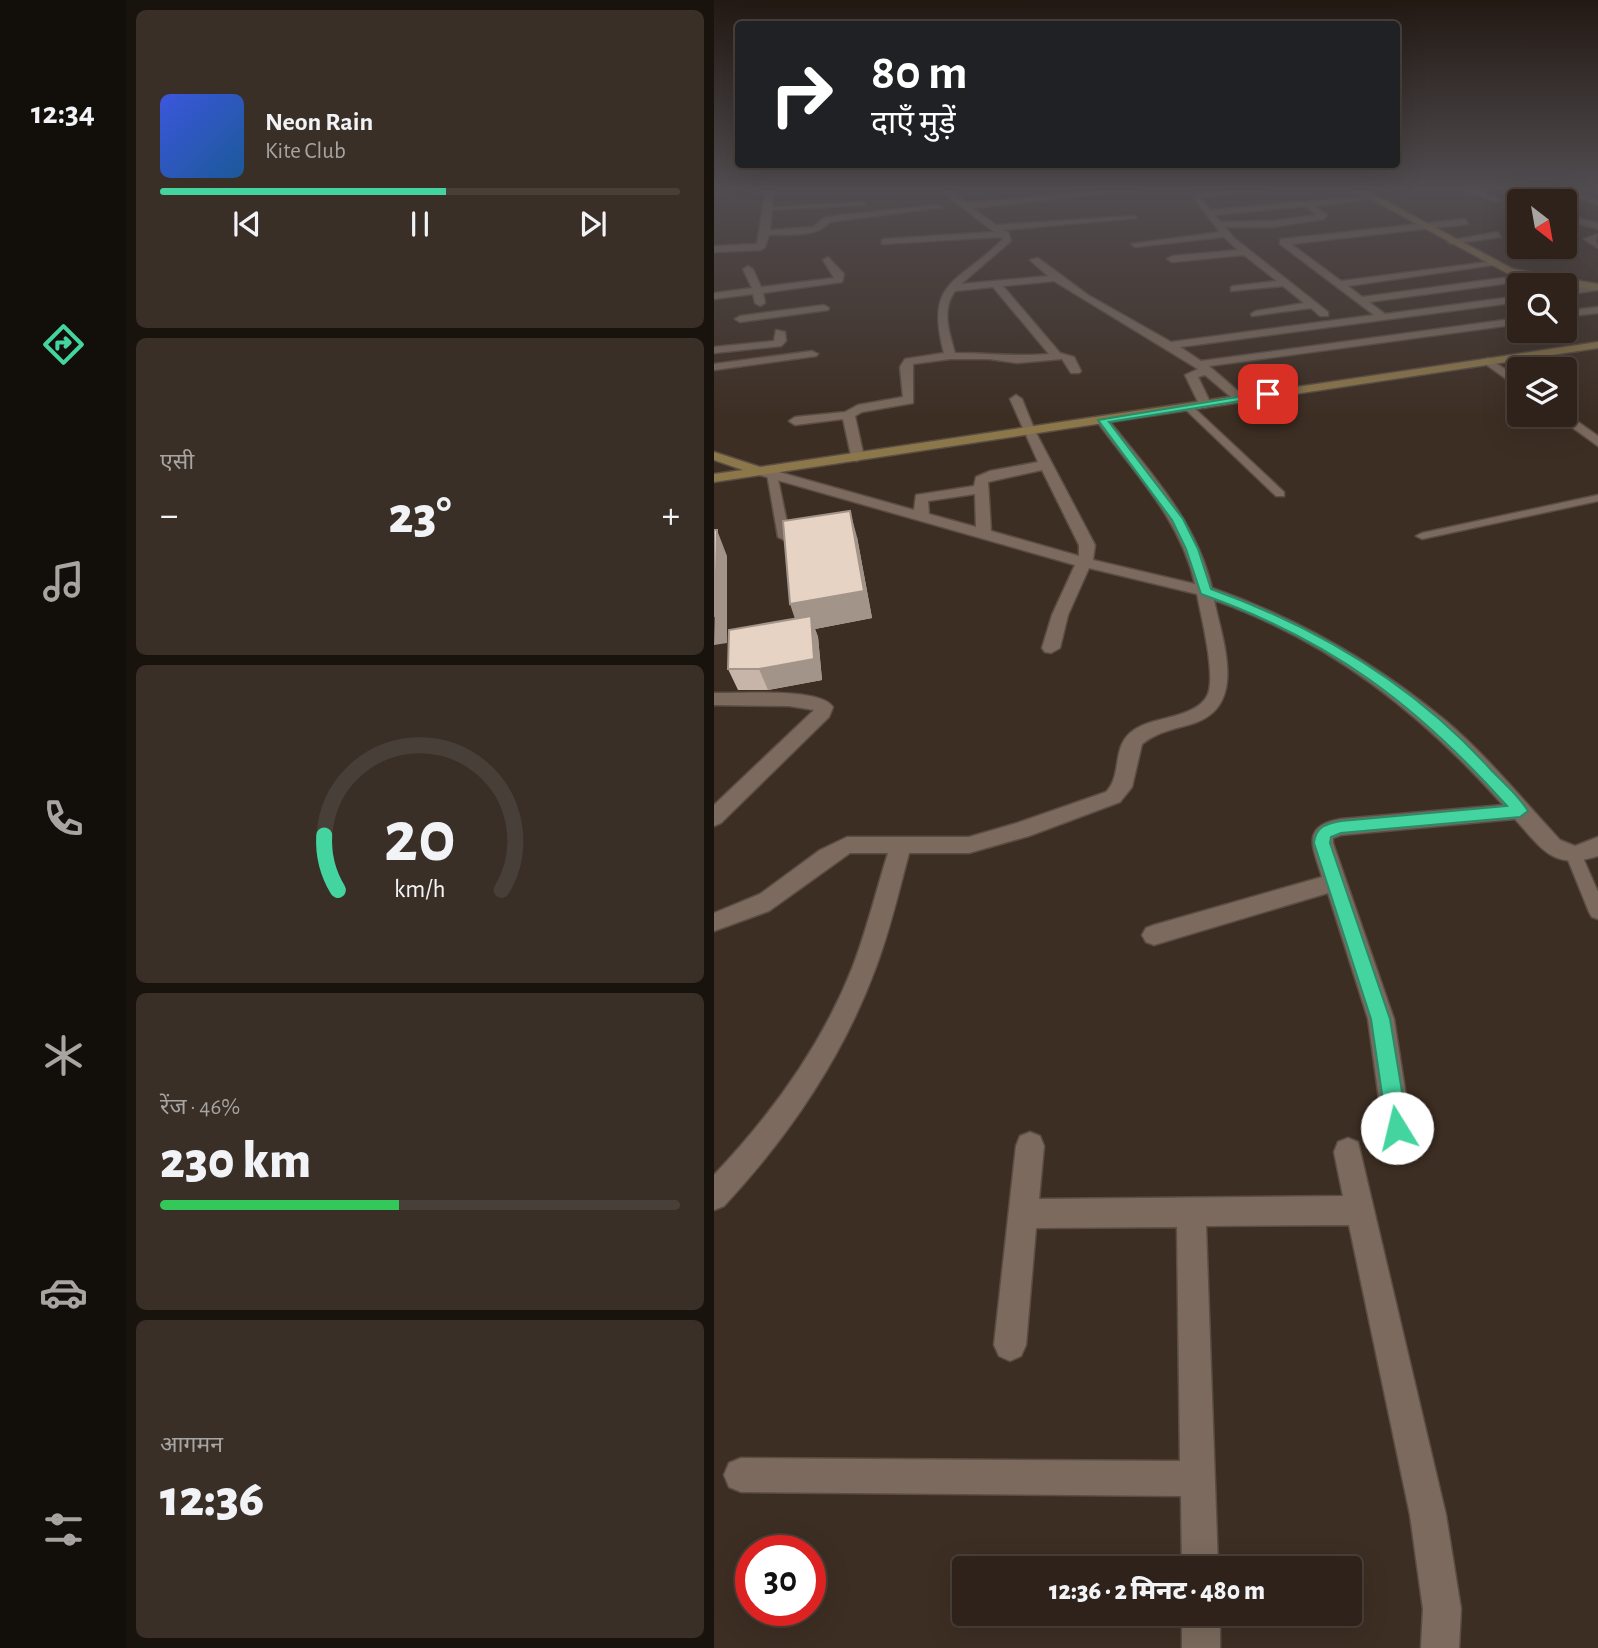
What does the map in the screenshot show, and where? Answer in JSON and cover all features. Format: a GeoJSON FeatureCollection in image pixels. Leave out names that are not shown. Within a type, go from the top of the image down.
{"type":"FeatureCollection","features":[{"type":"Feature","properties":{"kind":"street"},"geometry":{"type":"LineString","coordinates":[[759,296],[839,280],[839,274],[832,265]]}},
{"type":"Feature","properties":{"kind":"street"},"geometry":{"type":"LineString","coordinates":[[950,356],[940,329],[942,303],[952,288],[979,265]]}},
{"type":"Feature","properties":{"kind":"street"},"geometry":{"type":"LineString","coordinates":[[1040,265],[1054,278],[1111,313],[1172,345],[1205,367],[1241,399]]}},
{"type":"Feature","properties":{"kind":"street"},"geometry":{"type":"LineString","coordinates":[[1262,265],[1324,314]]}},
{"type":"Feature","properties":{"kind":"street"},"geometry":{"type":"LineString","coordinates":[[1313,265],[1382,316]]}},
{"type":"Feature","properties":{"kind":"street"},"geometry":{"type":"LineString","coordinates":[[1338,284],[1488,265]]}},
{"type":"Feature","properties":{"kind":"street"},"geometry":{"type":"LineString","coordinates":[[1498,265],[1520,273]]}},
{"type":"Feature","properties":{"kind":"street"},"geometry":{"type":"LineString","coordinates":[[1462,268],[1507,293]]}},
{"type":"Feature","properties":{"kind":"street"},"geometry":{"type":"LineString","coordinates":[[748,269],[759,296],[761,316]]}},
{"type":"Feature","properties":{"kind":"street"},"geometry":{"type":"LineString","coordinates":[[1401,276],[1453,307]]}},
{"type":"Feature","properties":{"kind":"street"},"geometry":{"type":"LineString","coordinates":[[952,288],[1054,278]]}},
{"type":"Feature","properties":{"kind":"street"},"geometry":{"type":"LineString","coordinates":[[1360,300],[1507,280]]}},
{"type":"Feature","properties":{"kind":"street"},"geometry":{"type":"LineString","coordinates":[[1234,289],[1285,283]]}},
{"type":"Feature","properties":{"kind":"street"},"geometry":{"type":"LineString","coordinates":[[1577,283],[1595,285]]}},
{"type":"Feature","properties":{"kind":"street"},"geometry":{"type":"LineString","coordinates":[[996,284],[1057,356]]}},
{"type":"Feature","properties":{"kind":"street"},"geometry":{"type":"LineString","coordinates":[[1577,289],[1595,285]]}},
{"type":"Feature","properties":{"kind":"street"},"geometry":{"type":"LineString","coordinates":[[714,296],[820,294]]}},
{"type":"Feature","properties":{"kind":"street"},"geometry":{"type":"LineString","coordinates":[[1172,345],[1507,300]]}},
{"type":"Feature","properties":{"kind":"street"},"geometry":{"type":"LineString","coordinates":[[1256,314],[1313,306]]}},
{"type":"Feature","properties":{"kind":"street"},"geometry":{"type":"LineString","coordinates":[[740,319],[824,308]]}},
{"type":"Feature","properties":{"kind":"street"},"geometry":{"type":"LineString","coordinates":[[1577,312],[1598,310]]}},
{"type":"Feature","properties":{"kind":"street"},"geometry":{"type":"LineString","coordinates":[[1205,404],[1191,375],[1205,367],[1507,323]]}},
{"type":"Feature","properties":{"kind":"street"},"geometry":{"type":"LineString","coordinates":[[714,350],[777,344],[780,341],[780,332]]}},
{"type":"Feature","properties":{"kind":"street"},"geometry":{"type":"LineString","coordinates":[[714,478],[766,473],[1598,345]]}},
{"type":"Feature","properties":{"kind":"street"},"geometry":{"type":"LineString","coordinates":[[714,367],[812,354]]}},
{"type":"Feature","properties":{"kind":"street"},"geometry":{"type":"LineString","coordinates":[[795,421],[848,415],[858,409],[909,400],[906,363],[915,359],[989,356],[1017,360],[1057,356],[1068,357],[1075,370]]}},
{"type":"Feature","properties":{"kind":"street"},"geometry":{"type":"LineString","coordinates":[[1488,361],[1507,375]]}},
{"type":"Feature","properties":{"kind":"street"},"geometry":{"type":"LineString","coordinates":[[1016,399],[1029,431],[1085,536],[1087,545],[1083,562],[1060,615],[1051,648]]}},
{"type":"Feature","properties":{"kind":"street"},"geometry":{"type":"LineString","coordinates":[[848,415],[857,457]]}},
{"type":"Feature","properties":{"kind":"street"},"geometry":{"type":"LineString","coordinates":[[714,922],[763,903],[830,853],[847,845],[968,845],[1112,797],[1122,786],[1129,750],[1134,740],[1143,733],[1194,716],[1210,706],[1217,695],[1217,664],[1205,592],[1192,549],[1178,519],[1102,420]]}},
{"type":"Feature","properties":{"kind":"street"},"geometry":{"type":"LineString","coordinates":[[1577,427],[1598,442]]}},
{"type":"Feature","properties":{"kind":"street"},"geometry":{"type":"LineString","coordinates":[[714,456],[766,473],[1083,562],[1205,592],[1250,607],[1336,650],[1379,679],[1448,734],[1552,846],[1574,855],[1595,849],[1598,845]]}},
{"type":"Feature","properties":{"kind":"street"},"geometry":{"type":"LineString","coordinates":[[984,534],[981,480],[984,477],[1047,465]]}},
{"type":"Feature","properties":{"kind":"street"},"geometry":{"type":"LineString","coordinates":[[922,516],[921,498],[981,489]]}},
{"type":"Feature","properties":{"kind":"street"},"geometry":{"type":"LineString","coordinates":[[714,699],[800,701],[819,703],[824,707],[822,713],[714,818]]}},
{"type":"Feature","properties":{"kind":"street"},"geometry":{"type":"LineString","coordinates":[[1397,1128],[1381,1019],[1322,843],[1323,835],[1329,829],[1520,811]]}},
{"type":"Feature","properties":{"kind":"street"},"geometry":{"type":"LineString","coordinates":[[714,1196],[764,1143],[790,1108],[849,1006],[865,966],[901,844]]}},
{"type":"Feature","properties":{"kind":"street"},"geometry":{"type":"LineString","coordinates":[[1154,935],[1335,882]]}},
{"type":"Feature","properties":{"kind":"street"},"geometry":{"type":"LineString","coordinates":[[1010,1345],[1030,1146]]}},
{"type":"Feature","properties":{"kind":"street"},"geometry":{"type":"LineString","coordinates":[[1348,1152],[1428,1515],[1442,1609],[1440,1648]]}},
{"type":"Feature","properties":{"kind":"street"},"geometry":{"type":"LineString","coordinates":[[1022,1214],[1360,1210]]}},
{"type":"Feature","properties":{"kind":"street"},"geometry":{"type":"LineString","coordinates":[[1191,1212],[1200,1556]]}},
{"type":"Feature","properties":{"kind":"street"},"geometry":{"type":"LineString","coordinates":[[741,1475],[1198,1479]]}},
{"type":"Feature","properties":{"kind":"street"},"geometry":{"type":"LineString","coordinates":[[1201,1626],[1201,1648]]}},
{"type":"Feature","properties":{"kind":"lane"},"geometry":{"type":"LineString","coordinates":[[1188,407],[1280,494]]}},
{"type":"Feature","properties":{"kind":"lane"},"geometry":{"type":"LineString","coordinates":[[766,473],[784,537]]}},
{"type":"Feature","properties":{"kind":"lane"},"geometry":{"type":"LineString","coordinates":[[1422,536],[1598,498]]}},
{"type":"Feature","properties":{"kind":"lane"},"geometry":{"type":"LineString","coordinates":[[1574,855],[1598,912]]}},
{"type":"Feature","properties":{"kind":"building"},"geometry":{"type":"Polygon","coordinates":[[[850,511],[864,591],[790,604],[783,521],[850,511]]]}},
{"type":"Feature","properties":{"kind":"building"},"geometry":{"type":"Polygon","coordinates":[[[714,530],[717,530],[714,616],[714,530]]]}},
{"type":"Feature","properties":{"kind":"building"},"geometry":{"type":"Polygon","coordinates":[[[811,616],[814,659],[759,669],[728,669],[729,630],[811,616]]]}},
{"type":"Feature","properties":{"kind":"route"},"geometry":{"type":"LineString","coordinates":[[1268,394],[1102,420],[1178,519],[1192,549],[1205,592],[1250,607],[1291,627],[1336,650],[1379,679],[1438,725],[1468,753],[1520,811],[1341,827],[1329,829],[1323,835],[1322,843],[1381,1019],[1397,1128]]}}]}
